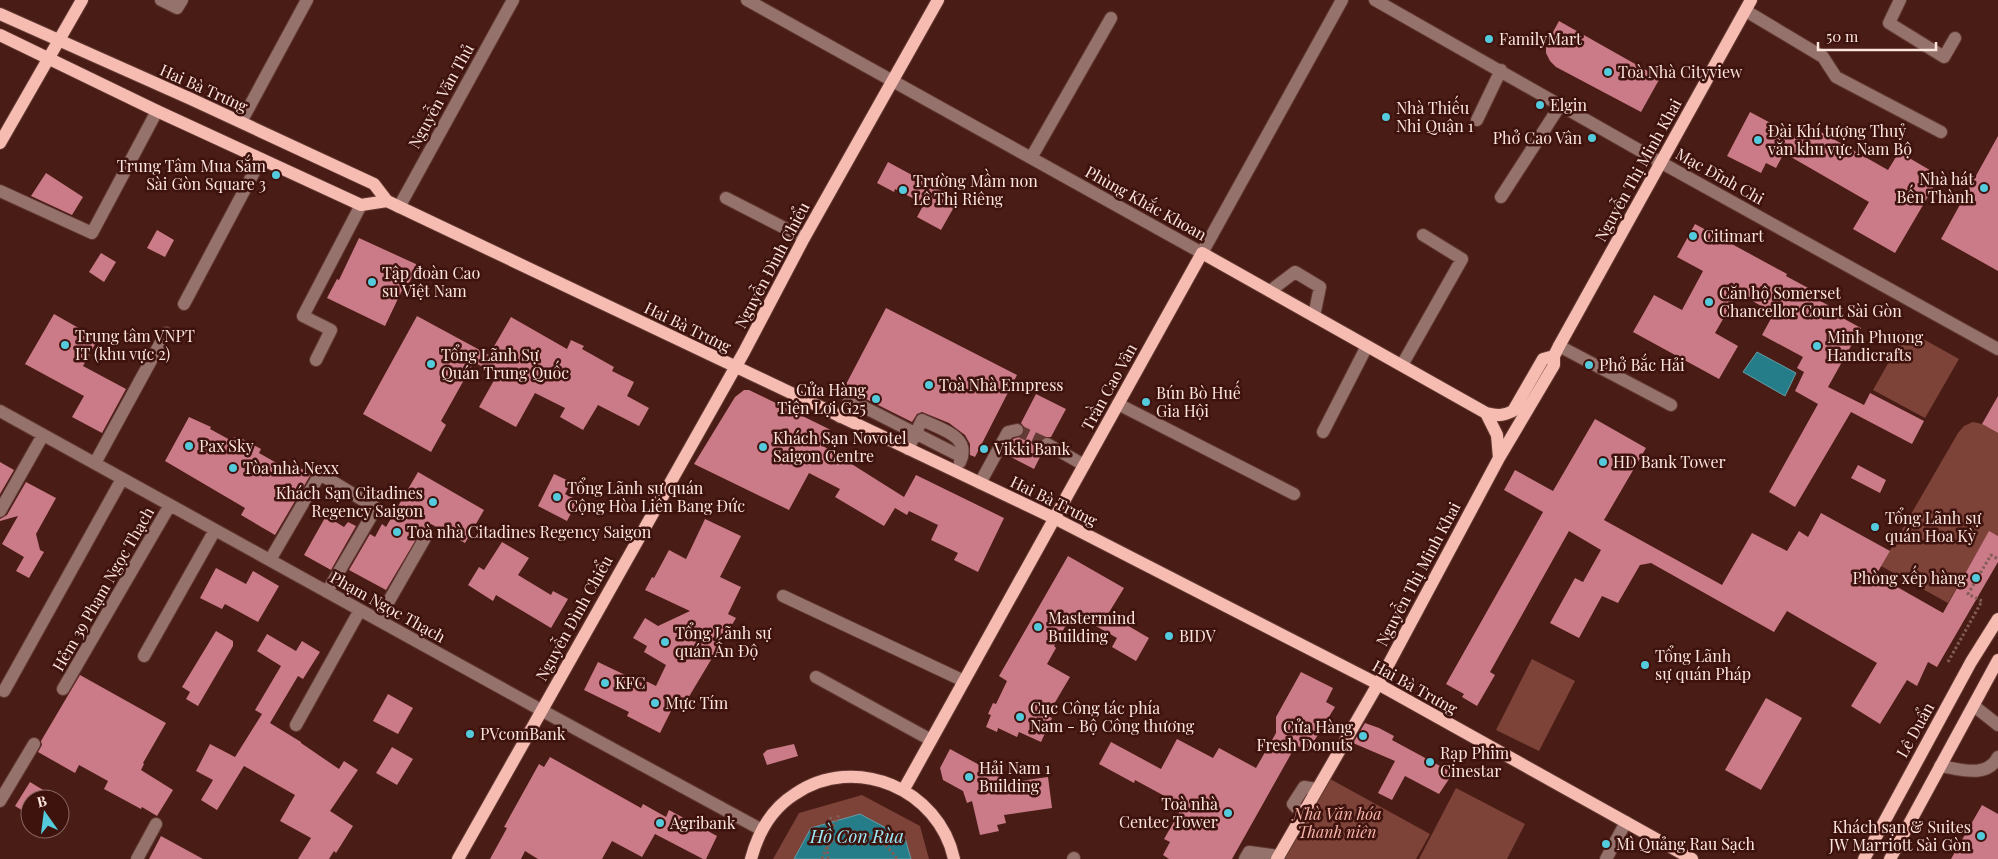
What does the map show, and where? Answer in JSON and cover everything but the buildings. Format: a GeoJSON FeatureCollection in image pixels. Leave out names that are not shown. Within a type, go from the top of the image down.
{"type":"FeatureCollection","features":[{"type":"Feature","properties":{"kind":"main road"},"geometry":{"type":"LineString","coordinates":[[0,144],[82,0]]}},
{"type":"Feature","properties":{"kind":"main road","name":"Nguyễn Đình Chiểu"},"geometry":{"type":"LineString","coordinates":[[458,859],[735,368],[804,238],[938,0]]}},
{"type":"Feature","properties":{"kind":"main road","name":"Nguyễn Thị Minh Khai"},"geometry":{"type":"LineString","coordinates":[[1278,857],[1378,684],[1499,458],[1554,365],[1556,351],[1749,5]]}},
{"type":"Feature","properties":{"kind":"main road","name":"Hai Bà Trưng"},"geometry":{"type":"LineString","coordinates":[[0,14],[374,184],[393,204],[1054,518],[1378,684],[1692,859]]}},
{"type":"Feature","properties":{"kind":"main road"},"geometry":{"type":"LineString","coordinates":[[0,35],[361,206],[393,204]]}},
{"type":"Feature","properties":{"kind":"main road"},"geometry":{"type":"LineString","coordinates":[[361,206],[374,184]]}},
{"type":"Feature","properties":{"kind":"main road","name":"Phùng Khắc Khoan"},"geometry":{"type":"LineString","coordinates":[[1202,253],[1486,413]]}},
{"type":"Feature","properties":{"kind":"main road","name":"Trần Cao Vân"},"geometry":{"type":"LineString","coordinates":[[904,790],[1202,253]]}},
{"type":"Feature","properties":{"kind":"main road","name":"Nguyễn Thị Minh Khai"},"geometry":{"type":"LineString","coordinates":[[1486,413],[1495,416],[1513,411],[1544,359],[1556,351]]}},
{"type":"Feature","properties":{"kind":"main road"},"geometry":{"type":"LineString","coordinates":[[1486,413],[1497,435],[1499,458]]}},
{"type":"Feature","properties":{"kind":"main road","name":"Lê Duẩn"},"geometry":{"type":"LineString","coordinates":[[1864,859],[1971,662],[1998,619]]}},
{"type":"Feature","properties":{"kind":"main road"},"geometry":{"type":"LineString","coordinates":[[1890,859],[1974,706],[1995,674],[1998,660]]}},
{"type":"Feature","properties":{"kind":"main road"},"geometry":{"type":"LineString","coordinates":[[1971,662],[1995,674]]}},
{"type":"Feature","properties":{"kind":"main road"},"geometry":{"type":"LineString","coordinates":[[1912,770],[1932,781]]}},
{"type":"Feature","properties":{"kind":"main road"},"geometry":{"type":"LineString","coordinates":[[751,859],[762,830],[782,804],[795,794],[824,780],[840,777],[873,778],[904,790],[917,798],[939,822],[947,836],[954,859]]}},
{"type":"Feature","properties":{"kind":"street"},"geometry":{"type":"LineString","coordinates":[[161,0],[177,8],[182,0]]}},
{"type":"Feature","properties":{"kind":"street"},"geometry":{"type":"LineString","coordinates":[[240,122],[307,0]]}},
{"type":"Feature","properties":{"kind":"street","name":"Nguyễn Văn Thủ"},"geometry":{"type":"LineString","coordinates":[[393,204],[513,0]]}},
{"type":"Feature","properties":{"kind":"street","name":"Phùng Khắc Khoan"},"geometry":{"type":"LineString","coordinates":[[747,0],[1202,253]]}},
{"type":"Feature","properties":{"kind":"street","name":"Trần Cao Vân"},"geometry":{"type":"LineString","coordinates":[[1202,253],[1342,0]]}},
{"type":"Feature","properties":{"kind":"street","name":"Mạc Đĩnh Chi"},"geometry":{"type":"LineString","coordinates":[[1375,0],[1502,70],[1660,162],[1998,349]]}},
{"type":"Feature","properties":{"kind":"street"},"geometry":{"type":"LineString","coordinates":[[1897,1],[1889,23],[1944,57],[1955,38]]}},
{"type":"Feature","properties":{"kind":"street"},"geometry":{"type":"LineString","coordinates":[[1749,5],[1823,57],[1836,77],[1941,132]]}},
{"type":"Feature","properties":{"kind":"street"},"geometry":{"type":"LineString","coordinates":[[1030,158],[1111,18]]}},
{"type":"Feature","properties":{"kind":"street"},"geometry":{"type":"LineString","coordinates":[[1477,120],[1502,70]]}},
{"type":"Feature","properties":{"kind":"street"},"geometry":{"type":"LineString","coordinates":[[1500,197],[1561,104]]}},
{"type":"Feature","properties":{"kind":"street"},"geometry":{"type":"LineString","coordinates":[[0,191],[92,233],[157,110]]}},
{"type":"Feature","properties":{"kind":"street"},"geometry":{"type":"LineString","coordinates":[[184,304],[262,159]]}},
{"type":"Feature","properties":{"kind":"street"},"geometry":{"type":"LineString","coordinates":[[726,198],[804,238]]}},
{"type":"Feature","properties":{"kind":"street"},"geometry":{"type":"LineString","coordinates":[[316,360],[331,330],[303,316],[361,206]]}},
{"type":"Feature","properties":{"kind":"street"},"geometry":{"type":"LineString","coordinates":[[1402,365],[1462,259],[1422,235]]}},
{"type":"Feature","properties":{"kind":"street"},"geometry":{"type":"LineString","coordinates":[[1270,292],[1295,272],[1320,286],[1314,316]]}},
{"type":"Feature","properties":{"kind":"street"},"geometry":{"type":"LineString","coordinates":[[95,464],[166,333]]}},
{"type":"Feature","properties":{"kind":"street"},"geometry":{"type":"LineString","coordinates":[[1323,432],[1367,346]]}},
{"type":"Feature","properties":{"kind":"street"},"geometry":{"type":"LineString","coordinates":[[1556,351],[1671,404]]}},
{"type":"Feature","properties":{"kind":"street"},"geometry":{"type":"LineString","coordinates":[[840,417],[850,400],[962,457],[956,471]]}},
{"type":"Feature","properties":{"kind":"street"},"geometry":{"type":"LineString","coordinates":[[1118,404],[1294,494]]}},
{"type":"Feature","properties":{"kind":"street","name":"Phạm Ngọc Thạch"},"geometry":{"type":"LineString","coordinates":[[0,411],[762,830]]}},
{"type":"Feature","properties":{"kind":"street"},"geometry":{"type":"LineString","coordinates":[[980,483],[1008,432],[1018,430]]}},
{"type":"Feature","properties":{"kind":"street"},"geometry":{"type":"LineString","coordinates":[[908,449],[915,433]]}},
{"type":"Feature","properties":{"kind":"street"},"geometry":{"type":"LineString","coordinates":[[0,511],[43,434]]}},
{"type":"Feature","properties":{"kind":"street"},"geometry":{"type":"LineString","coordinates":[[1047,444],[1084,465]]}},
{"type":"Feature","properties":{"kind":"street"},"geometry":{"type":"LineString","coordinates":[[270,560],[320,474],[376,508],[327,592]]}},
{"type":"Feature","properties":{"kind":"street"},"geometry":{"type":"LineString","coordinates":[[4,691],[122,479]]}},
{"type":"Feature","properties":{"kind":"street","name":"Hẻm 39 Phạm Ngọc Thạch"},"geometry":{"type":"LineString","coordinates":[[63,689],[170,505]]}},
{"type":"Feature","properties":{"kind":"street"},"geometry":{"type":"LineString","coordinates":[[144,656],[215,530]]}},
{"type":"Feature","properties":{"kind":"street"},"geometry":{"type":"LineString","coordinates":[[378,620],[425,538]]}},
{"type":"Feature","properties":{"kind":"street"},"geometry":{"type":"LineString","coordinates":[[783,596],[964,681]]}},
{"type":"Feature","properties":{"kind":"street"},"geometry":{"type":"LineString","coordinates":[[296,725],[360,610]]}},
{"type":"Feature","properties":{"kind":"street"},"geometry":{"type":"LineString","coordinates":[[816,677],[931,740]]}},
{"type":"Feature","properties":{"kind":"street"},"geometry":{"type":"LineString","coordinates":[[1974,706],[1998,726]]}},
{"type":"Feature","properties":{"kind":"street"},"geometry":{"type":"LineString","coordinates":[[0,801],[34,744]]}},
{"type":"Feature","properties":{"kind":"street"},"geometry":{"type":"LineString","coordinates":[[1940,766],[1979,772],[1994,764],[1998,757]]}},
{"type":"Feature","properties":{"kind":"street"},"geometry":{"type":"LineString","coordinates":[[1606,859],[1626,822]]}},
{"type":"Feature","properties":{"kind":"street"},"geometry":{"type":"LineString","coordinates":[[137,859],[156,824]]}},
{"type":"Feature","properties":{"kind":"street"},"geometry":{"type":"LineString","coordinates":[[1245,859],[1249,852],[1278,857]]}},
{"type":"Feature","properties":{"kind":"path"},"geometry":{"type":"LineString","coordinates":[[1948,662],[1982,601],[1968,594],[1991,555],[1998,558]]}},
{"type":"Feature","properties":{"kind":"path"},"geometry":{"type":"LineString","coordinates":[[826,838],[840,814]]}},
{"type":"Feature","properties":{"kind":"path"},"geometry":{"type":"LineString","coordinates":[[828,859],[826,838],[831,816]]}},
{"type":"Feature","properties":{"kind":"path"},"geometry":{"type":"LineString","coordinates":[[822,859],[827,848],[842,834],[853,832],[864,833],[881,840],[897,859]]}},
{"type":"Feature","properties":{"kind":"green space"},"geometry":{"type":"Polygon","coordinates":[[[1907,330],[1959,359],[1925,418],[1873,390],[1907,330]]]}},
{"type":"Feature","properties":{"kind":"green space"},"geometry":{"type":"Polygon","coordinates":[[[1973,422],[1982,424],[1998,433],[1998,536],[1989,532],[1948,603],[1881,566],[1958,433],[1964,426],[1973,422]]]}},
{"type":"Feature","properties":{"kind":"green space"},"geometry":{"type":"Polygon","coordinates":[[[1532,659],[1575,681],[1539,751],[1496,730],[1532,659]]]}},
{"type":"Feature","properties":{"kind":"green space","name":"Nhà Văn hóa Thanh niên"},"geometry":{"type":"Polygon","coordinates":[[[1323,775],[1430,834],[1416,859],[1277,859],[1323,775]]]}},
{"type":"Feature","properties":{"kind":"green space"},"geometry":{"type":"Polygon","coordinates":[[[1456,788],[1525,824],[1507,859],[1419,859],[1456,788]]]}},
{"type":"Feature","properties":{"kind":"green space"},"geometry":{"type":"Polygon","coordinates":[[[862,795],[920,826],[929,859],[773,859],[799,813],[862,795]]]}},
{"type":"Feature","properties":{"kind":"water"},"geometry":{"type":"Polygon","coordinates":[[[1757,352],[1796,373],[1785,396],[1743,372],[1757,352]]]}},
{"type":"Feature","properties":{"kind":"water","name":"Hồ Con Rùa"},"geometry":{"type":"Polygon","coordinates":[[[860,814],[905,838],[911,859],[794,859],[811,828],[860,814]]]}},
{"type":"Feature","properties":{"kind":"tunnel"},"geometry":{"type":"LineString","coordinates":[[1017,430],[1047,444]]}},
{"type":"Feature","properties":{"kind":"place","name":"FamilyMart"},"geometry":{"type":"Point","coordinates":[1489,39]}},
{"type":"Feature","properties":{"kind":"place","name":"Toà Nhà Cityview"},"geometry":{"type":"Point","coordinates":[1608,72]}},
{"type":"Feature","properties":{"kind":"place","name":"Elgin"},"geometry":{"type":"Point","coordinates":[1540,105]}},
{"type":"Feature","properties":{"kind":"place","name":"Nhà Thiếu Nhi Quận 1"},"geometry":{"type":"Point","coordinates":[1386,117]}},
{"type":"Feature","properties":{"kind":"place","name":"Phở Cao Vân"},"geometry":{"type":"Point","coordinates":[1592,138]}},
{"type":"Feature","properties":{"kind":"place","name":"Đài Khí tượng Thuỷ văn khu vực Nam Bộ"},"geometry":{"type":"Point","coordinates":[1758,140]}},
{"type":"Feature","properties":{"kind":"place","name":"Trung Tâm Mua Sắm Sài Gòn Square 3"},"geometry":{"type":"Point","coordinates":[276,175]}},
{"type":"Feature","properties":{"kind":"place","name":"Nhà hát Bến Thành"},"geometry":{"type":"Point","coordinates":[1984,188]}},
{"type":"Feature","properties":{"kind":"place","name":"Trường Mầm non Lê Thị Riêng"},"geometry":{"type":"Point","coordinates":[903,190]}},
{"type":"Feature","properties":{"kind":"place","name":"Citimart"},"geometry":{"type":"Point","coordinates":[1693,236]}},
{"type":"Feature","properties":{"kind":"place","name":"Tập đoàn Cao su Việt Nam"},"geometry":{"type":"Point","coordinates":[372,282]}},
{"type":"Feature","properties":{"kind":"place","name":"Căn hộ Somerset Chancellor Court Sài Gòn"},"geometry":{"type":"Point","coordinates":[1709,302]}},
{"type":"Feature","properties":{"kind":"place","name":"Trung tâm VNPT IT (khu vực 2)"},"geometry":{"type":"Point","coordinates":[65,345]}},
{"type":"Feature","properties":{"kind":"place","name":"Minh Phuong Handicrafts"},"geometry":{"type":"Point","coordinates":[1817,346]}},
{"type":"Feature","properties":{"kind":"place","name":"Tổng Lãnh Sự Quán Trung Quốc"},"geometry":{"type":"Point","coordinates":[431,364]}},
{"type":"Feature","properties":{"kind":"place","name":"Phở Bắc Hải"},"geometry":{"type":"Point","coordinates":[1589,365]}},
{"type":"Feature","properties":{"kind":"place","name":"Toà Nhà Empress"},"geometry":{"type":"Point","coordinates":[929,385]}},
{"type":"Feature","properties":{"kind":"place","name":"Cửa Hàng Tiện Lợi G25"},"geometry":{"type":"Point","coordinates":[876,399]}},
{"type":"Feature","properties":{"kind":"place","name":"Bún Bò Huế Gia Hội"},"geometry":{"type":"Point","coordinates":[1146,402]}},
{"type":"Feature","properties":{"kind":"place","name":"Pax Sky"},"geometry":{"type":"Point","coordinates":[189,446]}},
{"type":"Feature","properties":{"kind":"place","name":"Khách Sạn Novotel Saigon Centre"},"geometry":{"type":"Point","coordinates":[763,447]}},
{"type":"Feature","properties":{"kind":"place","name":"Vikki Bank"},"geometry":{"type":"Point","coordinates":[984,449]}},
{"type":"Feature","properties":{"kind":"place","name":"HD Bank Tower"},"geometry":{"type":"Point","coordinates":[1603,462]}},
{"type":"Feature","properties":{"kind":"place","name":"Tòa nhà Nexx"},"geometry":{"type":"Point","coordinates":[233,468]}},
{"type":"Feature","properties":{"kind":"place","name":"Tổng Lãnh sự quán Cộng Hòa Liên Bang Ðức"},"geometry":{"type":"Point","coordinates":[557,497]}},
{"type":"Feature","properties":{"kind":"place","name":"Khách Sạn Citadines Regency Saigon"},"geometry":{"type":"Point","coordinates":[433,502]}},
{"type":"Feature","properties":{"kind":"place","name":"Tổng Lãnh sự quán Hoa Kỳ"},"geometry":{"type":"Point","coordinates":[1875,527]}},
{"type":"Feature","properties":{"kind":"place","name":"Toà nhà Citadines Regency Saigon"},"geometry":{"type":"Point","coordinates":[397,532]}},
{"type":"Feature","properties":{"kind":"place","name":"Phòng xếp hàng"},"geometry":{"type":"Point","coordinates":[1976,578]}},
{"type":"Feature","properties":{"kind":"place","name":"Mastermind Building"},"geometry":{"type":"Point","coordinates":[1038,627]}},
{"type":"Feature","properties":{"kind":"place","name":"BIDV"},"geometry":{"type":"Point","coordinates":[1169,636]}},
{"type":"Feature","properties":{"kind":"place","name":"Tổng Lãnh sự quán Ấn Độ"},"geometry":{"type":"Point","coordinates":[665,642]}},
{"type":"Feature","properties":{"kind":"place","name":"Tổng Lãnh sự quán Pháp"},"geometry":{"type":"Point","coordinates":[1645,665]}},
{"type":"Feature","properties":{"kind":"place","name":"KFC"},"geometry":{"type":"Point","coordinates":[605,683]}},
{"type":"Feature","properties":{"kind":"place","name":"Mực Tím"},"geometry":{"type":"Point","coordinates":[655,703]}},
{"type":"Feature","properties":{"kind":"place","name":"Cục Công tác phía Nam - Bộ Công thương"},"geometry":{"type":"Point","coordinates":[1020,717]}},
{"type":"Feature","properties":{"kind":"place","name":"PVcomBank"},"geometry":{"type":"Point","coordinates":[470,734]}},
{"type":"Feature","properties":{"kind":"place","name":"Cửa Hàng Fresh Donuts"},"geometry":{"type":"Point","coordinates":[1363,736]}},
{"type":"Feature","properties":{"kind":"place","name":"Rạp Phim Cinestar"},"geometry":{"type":"Point","coordinates":[1430,762]}},
{"type":"Feature","properties":{"kind":"place","name":"Hải Nam 1 Building"},"geometry":{"type":"Point","coordinates":[969,777]}},
{"type":"Feature","properties":{"kind":"place","name":"Toà nhà Centec Tower"},"geometry":{"type":"Point","coordinates":[1228,813]}},
{"type":"Feature","properties":{"kind":"place","name":"Agribank"},"geometry":{"type":"Point","coordinates":[660,823]}},
{"type":"Feature","properties":{"kind":"place","name":"Khách sạn & Suites JW Marriott Sài Gòn"},"geometry":{"type":"Point","coordinates":[1981,836]}},
{"type":"Feature","properties":{"kind":"place","name":"Mì Quảng Rau Sạch"},"geometry":{"type":"Point","coordinates":[1606,844]}}]}
